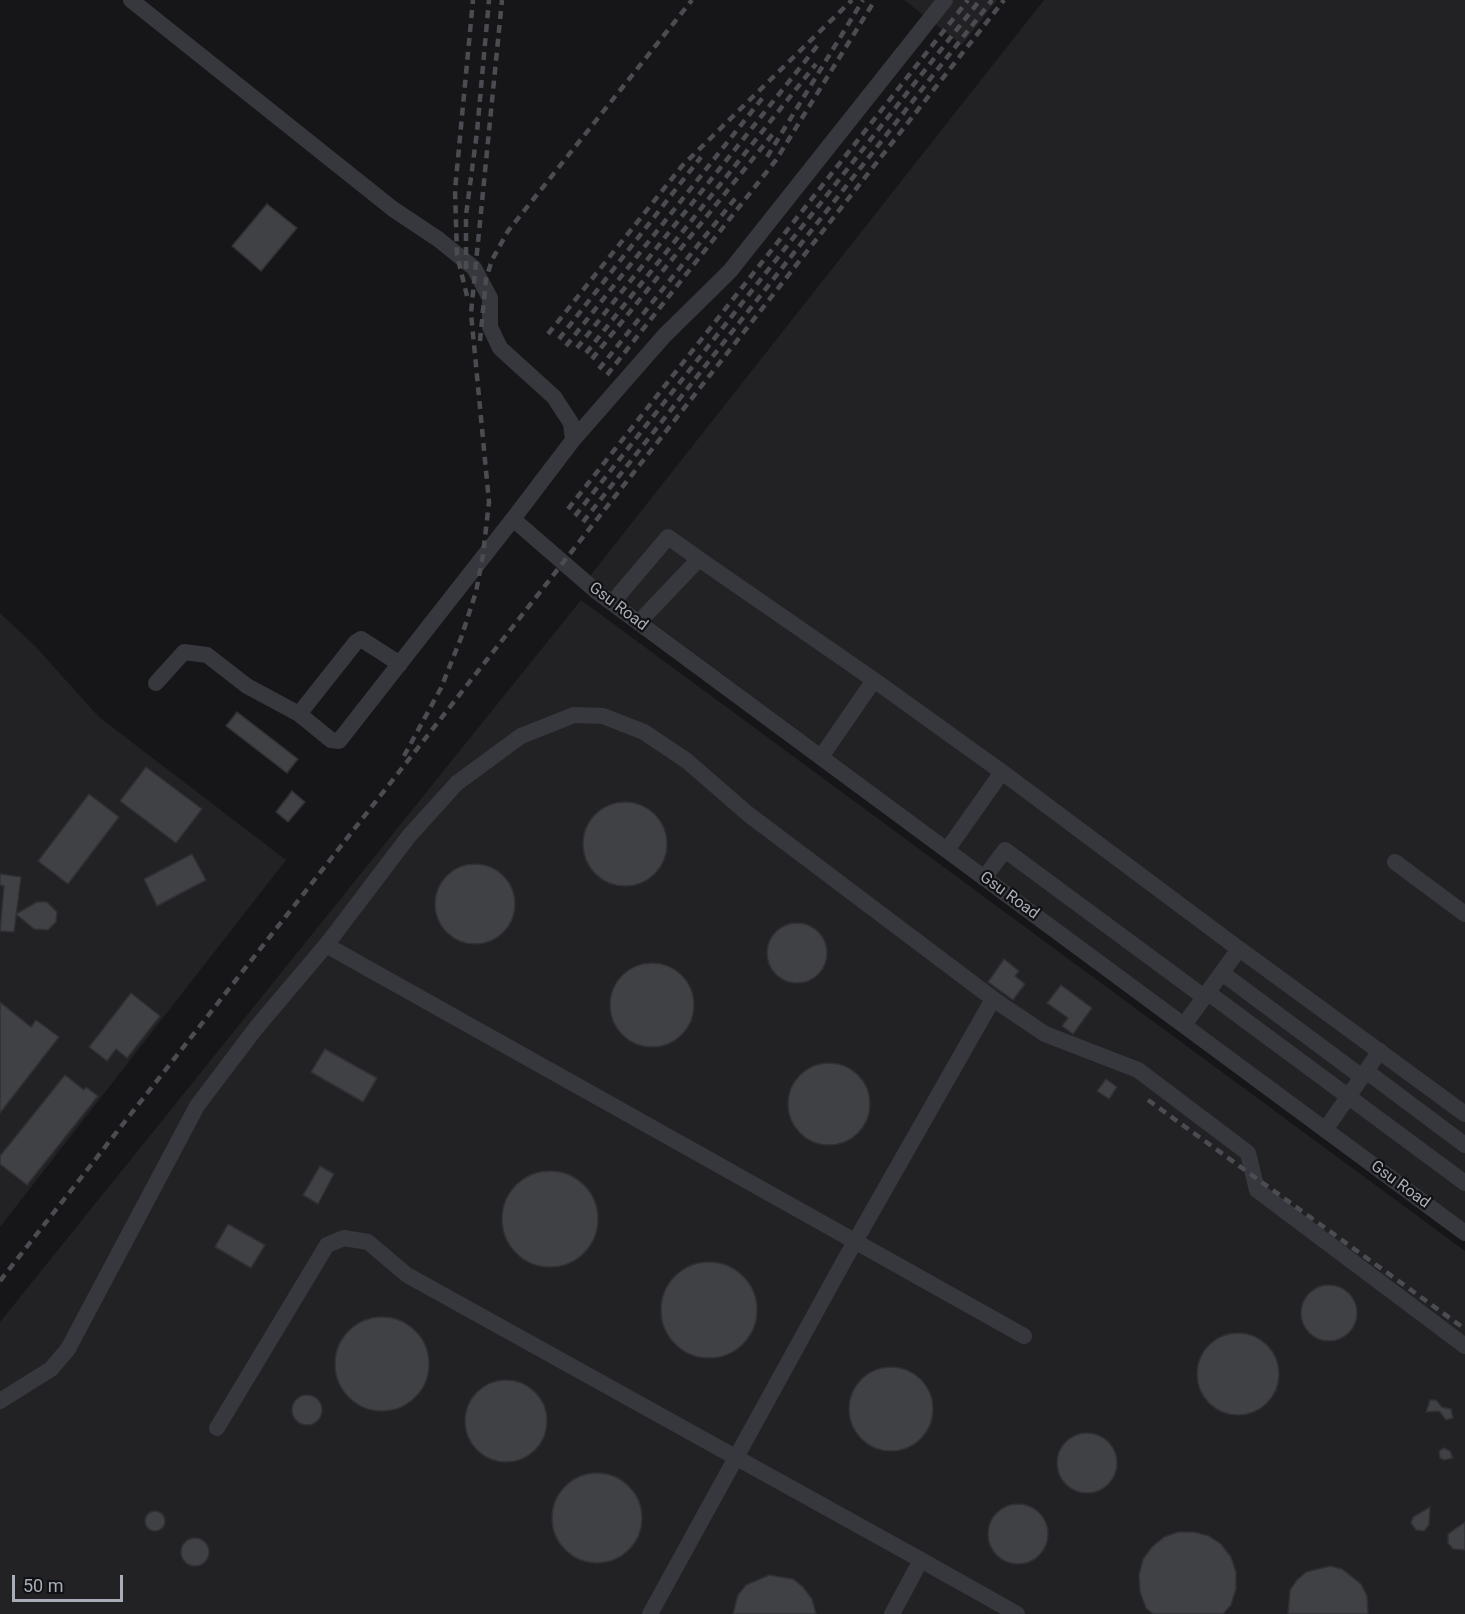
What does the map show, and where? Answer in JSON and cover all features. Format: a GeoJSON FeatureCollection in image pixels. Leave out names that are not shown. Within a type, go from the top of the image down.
{"type":"FeatureCollection","features":[{"type":"Feature","properties":{"kind":"street"},"geometry":{"type":"LineString","coordinates":[[131,0],[393,209],[438,239],[474,268],[490,297],[490,327],[500,348],[554,397],[571,423],[573,440]]}},
{"type":"Feature","properties":{"kind":"street"},"geometry":{"type":"LineString","coordinates":[[156,683],[184,652],[207,655],[247,686],[299,714],[331,740],[339,741],[573,440],[664,336],[730,271],[945,0]]}},
{"type":"Feature","properties":{"kind":"street","name":"Gsu Road"},"geometry":{"type":"LineString","coordinates":[[513,519],[612,603],[1465,1233]]}},
{"type":"Feature","properties":{"kind":"street"},"geometry":{"type":"LineString","coordinates":[[612,603],[668,537],[1002,772],[1465,1114]]}},
{"type":"Feature","properties":{"kind":"street"},"geometry":{"type":"LineString","coordinates":[[639,622],[699,559]]}},
{"type":"Feature","properties":{"kind":"street"},"geometry":{"type":"LineString","coordinates":[[299,714],[356,642],[361,639],[399,664]]}},
{"type":"Feature","properties":{"kind":"street"},"geometry":{"type":"LineString","coordinates":[[821,757],[874,680]]}},
{"type":"Feature","properties":{"kind":"street"},"geometry":{"type":"LineString","coordinates":[[0,1401],[51,1369],[68,1349],[197,1106],[256,1028],[326,945],[409,836],[457,783],[521,736],[574,715],[603,716],[644,732],[687,761],[748,814],[993,999],[1045,1034],[1138,1070],[1248,1153],[1257,1190],[1465,1346]]}},
{"type":"Feature","properties":{"kind":"street"},"geometry":{"type":"LineString","coordinates":[[947,850],[1002,772]]}},
{"type":"Feature","properties":{"kind":"street"},"geometry":{"type":"LineString","coordinates":[[984,878],[1005,850],[1348,1096],[1465,1183]]}},
{"type":"Feature","properties":{"kind":"street"},"geometry":{"type":"LineString","coordinates":[[1395,862],[1465,914]]}},
{"type":"Feature","properties":{"kind":"street"},"geometry":{"type":"LineString","coordinates":[[326,945],[1024,1336]]}},
{"type":"Feature","properties":{"kind":"street"},"geometry":{"type":"LineString","coordinates":[[1184,1025],[1238,948]]}},
{"type":"Feature","properties":{"kind":"street"},"geometry":{"type":"LineString","coordinates":[[1222,973],[1465,1145]]}},
{"type":"Feature","properties":{"kind":"street"},"geometry":{"type":"LineString","coordinates":[[650,1614],[855,1241],[993,999]]}},
{"type":"Feature","properties":{"kind":"street"},"geometry":{"type":"LineString","coordinates":[[1325,1130],[1380,1051]]}},
{"type":"Feature","properties":{"kind":"street"},"geometry":{"type":"LineString","coordinates":[[217,1428],[327,1245],[344,1238],[368,1242],[407,1275],[1017,1614]]}},
{"type":"Feature","properties":{"kind":"street"},"geometry":{"type":"LineString","coordinates":[[892,1614],[921,1560]]}},
{"type":"Feature","properties":{"kind":"shaded area"},"geometry":{"type":"Polygon","coordinates":[[[904,0],[997,0],[962,45],[904,0]]]}},
{"type":"Feature","properties":{"kind":"shaded area"},"geometry":{"type":"Polygon","coordinates":[[[1044,0],[1465,0],[1465,1224],[590,576],[1044,0]]]}},
{"type":"Feature","properties":{"kind":"shaded area"},"geometry":{"type":"Polygon","coordinates":[[[581,600],[1465,1251],[1465,1614],[0,1614],[0,1322],[581,600]]]}},
{"type":"Feature","properties":{"kind":"shaded area"},"geometry":{"type":"Polygon","coordinates":[[[0,613],[35,646],[99,717],[286,860],[0,1227],[0,613]]]}},
{"type":"Feature","properties":{"kind":"building"},"geometry":{"type":"Polygon","coordinates":[[[267,204],[297,228],[261,271],[232,246],[267,204]]]}},
{"type":"Feature","properties":{"kind":"building"},"geometry":{"type":"Polygon","coordinates":[[[237,712],[298,759],[287,773],[226,726],[237,712]]]}},
{"type":"Feature","properties":{"kind":"building"},"geometry":{"type":"Polygon","coordinates":[[[146,767],[202,809],[176,843],[120,801],[146,767]]]}},
{"type":"Feature","properties":{"kind":"building"},"geometry":{"type":"Polygon","coordinates":[[[292,791],[305,802],[288,822],[276,812],[292,791]]]}},
{"type":"Feature","properties":{"kind":"building"},"geometry":{"type":"Polygon","coordinates":[[[89,794],[119,817],[68,884],[38,861],[89,794]]]}},
{"type":"Feature","properties":{"kind":"building"},"geometry":{"type":"Polygon","coordinates":[[[625,802],[641,805],[660,821],[667,844],[664,860],[648,879],[625,886],[609,883],[590,867],[583,844],[586,828],[602,809],[625,802]]]}},
{"type":"Feature","properties":{"kind":"building"},"geometry":{"type":"Polygon","coordinates":[[[192,854],[206,880],[157,906],[144,879],[192,854]]]}},
{"type":"Feature","properties":{"kind":"building"},"geometry":{"type":"Polygon","coordinates":[[[467,864],[483,864],[504,875],[515,896],[515,912],[504,933],[483,944],[467,944],[453,938],[441,926],[435,912],[435,896],[441,882],[453,870],[467,864]]]}},
{"type":"Feature","properties":{"kind":"building"},"geometry":{"type":"Polygon","coordinates":[[[0,874],[21,877],[14,932],[0,931],[4,886],[0,885],[0,874]]]}},
{"type":"Feature","properties":{"kind":"building"},"geometry":{"type":"Polygon","coordinates":[[[37,902],[47,902],[57,912],[56,922],[48,930],[34,929],[16,914],[37,902]]]}},
{"type":"Feature","properties":{"kind":"building"},"geometry":{"type":"Polygon","coordinates":[[[791,923],[803,923],[819,931],[825,941],[827,953],[825,965],[819,975],[803,983],[791,983],[775,975],[767,959],[767,947],[775,931],[791,923]]]}},
{"type":"Feature","properties":{"kind":"building"},"geometry":{"type":"Polygon","coordinates":[[[1004,959],[1019,971],[1015,976],[1025,984],[1013,1000],[988,982],[1004,959]]]}},
{"type":"Feature","properties":{"kind":"building"},"geometry":{"type":"Polygon","coordinates":[[[652,963],[668,966],[682,975],[691,989],[694,1005],[691,1021],[682,1035],[668,1044],[652,1047],[636,1044],[622,1035],[613,1021],[610,1005],[613,989],[622,975],[636,966],[652,963]]]}},
{"type":"Feature","properties":{"kind":"building"},"geometry":{"type":"Polygon","coordinates":[[[1061,985],[1092,1008],[1073,1034],[1062,1026],[1068,1018],[1047,1003],[1061,985]]]}},
{"type":"Feature","properties":{"kind":"building"},"geometry":{"type":"Polygon","coordinates":[[[131,993],[160,1016],[127,1058],[116,1049],[107,1061],[89,1047],[131,993]]]}},
{"type":"Feature","properties":{"kind":"building"},"geometry":{"type":"Polygon","coordinates":[[[0,1002],[31,1027],[36,1020],[59,1037],[0,1113],[0,1002]]]}},
{"type":"Feature","properties":{"kind":"building"},"geometry":{"type":"Polygon","coordinates":[[[325,1049],[377,1078],[363,1102],[311,1072],[325,1049]]]}},
{"type":"Feature","properties":{"kind":"building"},"geometry":{"type":"Polygon","coordinates":[[[829,1063],[845,1066],[858,1075],[867,1088],[870,1104],[867,1120],[858,1133],[845,1142],[829,1145],[813,1142],[800,1133],[791,1120],[788,1104],[791,1088],[800,1075],[813,1066],[829,1063]]]}},
{"type":"Feature","properties":{"kind":"building"},"geometry":{"type":"Polygon","coordinates":[[[65,1075],[84,1090],[86,1087],[98,1096],[27,1185],[0,1164],[0,1156],[65,1075]]]}},
{"type":"Feature","properties":{"kind":"building"},"geometry":{"type":"Polygon","coordinates":[[[1106,1079],[1117,1087],[1109,1099],[1097,1091],[1106,1079]]]}},
{"type":"Feature","properties":{"kind":"building"},"geometry":{"type":"Polygon","coordinates":[[[320,1166],[334,1174],[318,1204],[303,1195],[320,1166]]]}},
{"type":"Feature","properties":{"kind":"building"},"geometry":{"type":"Polygon","coordinates":[[[550,1171],[568,1175],[584,1185],[594,1201],[598,1219],[594,1237],[584,1253],[568,1263],[550,1267],[532,1263],[516,1253],[506,1237],[502,1219],[506,1201],[516,1185],[532,1175],[550,1171]]]}},
{"type":"Feature","properties":{"kind":"building"},"geometry":{"type":"Polygon","coordinates":[[[228,1224],[265,1245],[251,1268],[215,1247],[228,1224]]]}},
{"type":"Feature","properties":{"kind":"building"},"geometry":{"type":"Polygon","coordinates":[[[709,1262],[727,1266],[743,1276],[753,1292],[757,1310],[753,1328],[743,1344],[727,1354],[709,1358],[691,1354],[675,1344],[665,1328],[661,1310],[665,1292],[675,1276],[691,1266],[709,1262]]]}},
{"type":"Feature","properties":{"kind":"building"},"geometry":{"type":"Polygon","coordinates":[[[1329,1285],[1340,1287],[1349,1293],[1355,1302],[1357,1313],[1355,1324],[1349,1333],[1340,1339],[1329,1341],[1318,1339],[1309,1333],[1303,1324],[1301,1313],[1303,1302],[1309,1293],[1318,1287],[1329,1285]]]}},
{"type":"Feature","properties":{"kind":"building"},"geometry":{"type":"Polygon","coordinates":[[[373,1317],[391,1317],[416,1330],[426,1346],[429,1364],[426,1382],[416,1398],[391,1411],[373,1411],[348,1398],[335,1373],[335,1355],[348,1330],[373,1317]]]}},
{"type":"Feature","properties":{"kind":"building"},"geometry":{"type":"Polygon","coordinates":[[[1238,1333],[1254,1337],[1267,1345],[1275,1358],[1279,1374],[1275,1390],[1267,1403],[1254,1411],[1238,1415],[1222,1411],[1209,1403],[1201,1390],[1197,1374],[1201,1358],[1209,1345],[1222,1337],[1238,1333]]]}},
{"type":"Feature","properties":{"kind":"building"},"geometry":{"type":"Polygon","coordinates":[[[891,1367],[907,1370],[921,1379],[930,1393],[933,1409],[930,1425],[921,1439],[907,1448],[891,1451],[875,1448],[861,1439],[852,1425],[849,1409],[852,1393],[861,1379],[875,1370],[891,1367]]]}},
{"type":"Feature","properties":{"kind":"building"},"geometry":{"type":"Polygon","coordinates":[[[506,1380],[522,1383],[535,1392],[544,1405],[547,1421],[544,1437],[535,1450],[522,1459],[506,1462],[490,1459],[477,1450],[468,1437],[465,1421],[468,1405],[477,1392],[490,1383],[506,1380]]]}},
{"type":"Feature","properties":{"kind":"building"},"geometry":{"type":"Polygon","coordinates":[[[307,1395],[317,1400],[322,1410],[317,1420],[307,1425],[297,1420],[292,1410],[297,1400],[307,1395]]]}},
{"type":"Feature","properties":{"kind":"building"},"geometry":{"type":"Polygon","coordinates":[[[1430,1400],[1436,1400],[1442,1407],[1451,1409],[1453,1418],[1446,1420],[1439,1411],[1426,1412],[1430,1400]]]}},
{"type":"Feature","properties":{"kind":"building"},"geometry":{"type":"Polygon","coordinates":[[[1081,1433],[1093,1433],[1104,1438],[1112,1446],[1117,1463],[1115,1475],[1104,1488],[1093,1493],[1081,1493],[1070,1488],[1062,1480],[1057,1469],[1057,1457],[1062,1446],[1070,1438],[1081,1433]]]}},
{"type":"Feature","properties":{"kind":"building"},"geometry":{"type":"Polygon","coordinates":[[[1444,1448],[1450,1451],[1453,1458],[1444,1460],[1440,1458],[1439,1451],[1444,1448]]]}},
{"type":"Feature","properties":{"kind":"building"},"geometry":{"type":"Polygon","coordinates":[[[597,1473],[614,1477],[629,1486],[638,1501],[642,1518],[638,1535],[629,1550],[614,1559],[597,1563],[580,1559],[565,1550],[556,1535],[552,1518],[556,1501],[565,1486],[580,1477],[597,1473]]]}},
{"type":"Feature","properties":{"kind":"building"},"geometry":{"type":"Polygon","coordinates":[[[1012,1504],[1024,1504],[1040,1512],[1046,1522],[1048,1534],[1046,1546],[1040,1556],[1024,1564],[1012,1564],[996,1556],[988,1540],[988,1528],[996,1512],[1012,1504]]]}},
{"type":"Feature","properties":{"kind":"building"},"geometry":{"type":"Polygon","coordinates":[[[1430,1507],[1429,1525],[1424,1531],[1416,1530],[1411,1523],[1413,1517],[1430,1507]]]}},
{"type":"Feature","properties":{"kind":"building"},"geometry":{"type":"Polygon","coordinates":[[[155,1511],[162,1514],[165,1521],[162,1528],[155,1531],[148,1528],[145,1521],[148,1514],[155,1511]]]}},
{"type":"Feature","properties":{"kind":"building"},"geometry":{"type":"Polygon","coordinates":[[[1465,1522],[1465,1550],[1453,1549],[1448,1543],[1448,1534],[1465,1522]]]}},
{"type":"Feature","properties":{"kind":"building"},"geometry":{"type":"Polygon","coordinates":[[[1178,1532],[1194,1532],[1209,1536],[1221,1544],[1231,1557],[1236,1572],[1236,1589],[1231,1605],[1223,1614],[1153,1614],[1146,1608],[1140,1592],[1139,1575],[1143,1559],[1164,1537],[1178,1532]]]}},
{"type":"Feature","properties":{"kind":"building"},"geometry":{"type":"Polygon","coordinates":[[[195,1538],[205,1542],[209,1552],[205,1562],[195,1566],[185,1562],[181,1552],[185,1542],[195,1538]]]}},
{"type":"Feature","properties":{"kind":"building"},"geometry":{"type":"Polygon","coordinates":[[[1330,1566],[1342,1569],[1361,1584],[1367,1596],[1368,1614],[1288,1614],[1290,1590],[1297,1580],[1306,1572],[1330,1566]]]}},
{"type":"Feature","properties":{"kind":"building"},"geometry":{"type":"Polygon","coordinates":[[[769,1575],[793,1579],[803,1587],[812,1599],[816,1614],[733,1614],[738,1595],[746,1585],[769,1575]]]}},
{"type":"Feature","properties":{"kind":"railway"},"geometry":{"type":"LineString","coordinates":[[467,296],[457,255],[455,190],[473,0]]}},
{"type":"Feature","properties":{"kind":"railway"},"geometry":{"type":"LineString","coordinates":[[466,269],[466,215],[477,132],[489,0]]}},
{"type":"Feature","properties":{"kind":"railway"},"geometry":{"type":"LineString","coordinates":[[404,756],[441,688],[461,638],[476,592],[483,555],[489,502],[471,313],[502,0]]}},
{"type":"Feature","properties":{"kind":"railway"},"geometry":{"type":"LineString","coordinates":[[480,341],[486,279],[492,260],[508,231],[692,0]]}},
{"type":"Feature","properties":{"kind":"railway"},"geometry":{"type":"LineString","coordinates":[[548,334],[682,166],[852,0]]}},
{"type":"Feature","properties":{"kind":"railway"},"geometry":{"type":"LineString","coordinates":[[767,157],[863,0]]}},
{"type":"Feature","properties":{"kind":"railway"},"geometry":{"type":"LineString","coordinates":[[607,375],[776,160],[875,0]]}},
{"type":"Feature","properties":{"kind":"railway"},"geometry":{"type":"LineString","coordinates":[[568,509],[968,0]]}},
{"type":"Feature","properties":{"kind":"railway"},"geometry":{"type":"LineString","coordinates":[[575,516],[980,0]]}},
{"type":"Feature","properties":{"kind":"railway"},"geometry":{"type":"LineString","coordinates":[[583,522],[992,0]]}},
{"type":"Feature","properties":{"kind":"railway"},"geometry":{"type":"LineString","coordinates":[[0,1281],[1004,0]]}},
{"type":"Feature","properties":{"kind":"railway"},"geometry":{"type":"LineString","coordinates":[[577,348],[818,45]]}},
{"type":"Feature","properties":{"kind":"railway"},"geometry":{"type":"LineString","coordinates":[[586,353],[816,64]]}},
{"type":"Feature","properties":{"kind":"railway"},"geometry":{"type":"LineString","coordinates":[[566,346],[764,96]]}},
{"type":"Feature","properties":{"kind":"railway"},"geometry":{"type":"LineString","coordinates":[[592,359],[776,130]]}},
{"type":"Feature","properties":{"kind":"railway"},"geometry":{"type":"LineString","coordinates":[[559,339],[701,157]]}},
{"type":"Feature","properties":{"kind":"railway"},"geometry":{"type":"LineString","coordinates":[[599,369],[738,195]]}},
{"type":"Feature","properties":{"kind":"railway"},"geometry":{"type":"LineString","coordinates":[[1148,1100],[1465,1329]]}}]}
